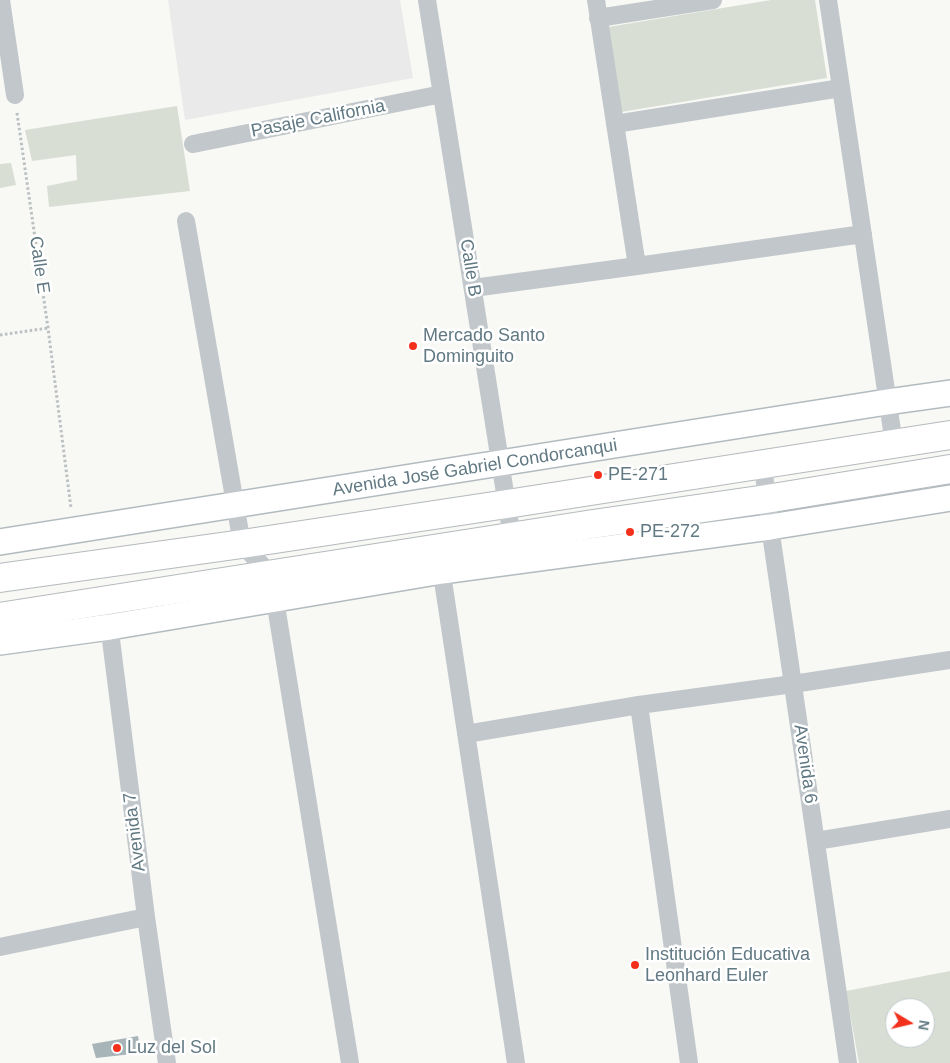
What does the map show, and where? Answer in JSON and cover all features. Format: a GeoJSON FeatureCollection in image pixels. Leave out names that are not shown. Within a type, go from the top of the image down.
{"type":"FeatureCollection","features":[{"type":"Feature","properties":{"kind":"highway"},"geometry":{"type":"LineString","coordinates":[[0,578],[242,544],[950,435]]}},
{"type":"Feature","properties":{"kind":"highway"},"geometry":{"type":"LineString","coordinates":[[0,617],[108,614],[440,560],[512,536],[950,469]]}},
{"type":"Feature","properties":{"kind":"street"},"geometry":{"type":"LineString","coordinates":[[1,0],[14,95]]}},
{"type":"Feature","properties":{"kind":"street","name":"Calle B"},"geometry":{"type":"LineString","coordinates":[[427,0],[512,536]]}},
{"type":"Feature","properties":{"kind":"street"},"geometry":{"type":"LineString","coordinates":[[596,0],[637,266]]}},
{"type":"Feature","properties":{"kind":"street"},"geometry":{"type":"LineString","coordinates":[[598,18],[714,0]]}},
{"type":"Feature","properties":{"kind":"street"},"geometry":{"type":"LineString","coordinates":[[828,0],[894,444]]}},
{"type":"Feature","properties":{"kind":"street"},"geometry":{"type":"LineString","coordinates":[[615,124],[841,88]]}},
{"type":"Feature","properties":{"kind":"street","name":"Pasaje California"},"geometry":{"type":"LineString","coordinates":[[193,144],[442,94]]}},
{"type":"Feature","properties":{"kind":"street"},"geometry":{"type":"LineString","coordinates":[[186,221],[242,544],[273,587],[350,1063]]}},
{"type":"Feature","properties":{"kind":"street"},"geometry":{"type":"LineString","coordinates":[[473,288],[863,234]]}},
{"type":"Feature","properties":{"kind":"street","name":"Avenida José Gabriel Condorcanqui"},"geometry":{"type":"LineString","coordinates":[[0,542],[74,532],[950,393]]}},
{"type":"Feature","properties":{"kind":"street","name":"Avenida 6"},"geometry":{"type":"LineString","coordinates":[[763,465],[770,527],[848,1063]]}},
{"type":"Feature","properties":{"kind":"street"},"geometry":{"type":"LineString","coordinates":[[516,1063],[440,560],[770,527],[950,498]]}},
{"type":"Feature","properties":{"kind":"street"},"geometry":{"type":"LineString","coordinates":[[0,642],[108,614]]}},
{"type":"Feature","properties":{"kind":"street","name":"Avenida 7"},"geometry":{"type":"LineString","coordinates":[[108,614],[146,916],[167,1063]]}},
{"type":"Feature","properties":{"kind":"street"},"geometry":{"type":"LineString","coordinates":[[466,734],[639,705],[950,660]]}},
{"type":"Feature","properties":{"kind":"street"},"geometry":{"type":"LineString","coordinates":[[639,705],[689,1063]]}},
{"type":"Feature","properties":{"kind":"street"},"geometry":{"type":"LineString","coordinates":[[816,841],[950,819]]}},
{"type":"Feature","properties":{"kind":"street"},"geometry":{"type":"LineString","coordinates":[[0,947],[146,916]]}},
{"type":"Feature","properties":{"kind":"path","name":"Calle E"},"geometry":{"type":"LineString","coordinates":[[14,95],[48,328],[74,532]]}},
{"type":"Feature","properties":{"kind":"path"},"geometry":{"type":"LineString","coordinates":[[0,335],[48,328]]}},
{"type":"Feature","properties":{"kind":"shaded area"},"geometry":{"type":"Polygon","coordinates":[[[168,0],[400,0],[413,78],[185,120],[168,0]]]}},
{"type":"Feature","properties":{"kind":"shaded area"},"geometry":{"type":"Polygon","coordinates":[[[771,0],[815,0],[827,78],[621,112],[608,27],[771,0]]]}},
{"type":"Feature","properties":{"kind":"shaded area"},"geometry":{"type":"Polygon","coordinates":[[[177,106],[190,191],[49,207],[47,186],[77,180],[76,155],[32,161],[25,130],[177,106]]]}},
{"type":"Feature","properties":{"kind":"shaded area"},"geometry":{"type":"Polygon","coordinates":[[[11,163],[16,185],[0,188],[0,164],[11,163]]]}},
{"type":"Feature","properties":{"kind":"shaded area"},"geometry":{"type":"Polygon","coordinates":[[[950,971],[950,1063],[859,1063],[846,991],[950,971]]]}},
{"type":"Feature","properties":{"kind":"building","name":"Luz del Sol"},"geometry":{"type":"Polygon","coordinates":[[[138,1036],[141,1053],[96,1058],[92,1044],[138,1036]]]}},
{"type":"Feature","properties":{"kind":"place","name":"Mercado Santo Dominguito"},"geometry":{"type":"Point","coordinates":[413,346]}},
{"type":"Feature","properties":{"kind":"place","name":"PE-271"},"geometry":{"type":"Point","coordinates":[598,475]}},
{"type":"Feature","properties":{"kind":"place","name":"PE-272"},"geometry":{"type":"Point","coordinates":[630,532]}},
{"type":"Feature","properties":{"kind":"place","name":"Institución Educativa Leonhard Euler"},"geometry":{"type":"Point","coordinates":[635,965]}},
{"type":"Feature","properties":{"kind":"place","name":"Luz del Sol"},"geometry":{"type":"Point","coordinates":[117,1048]}}]}
